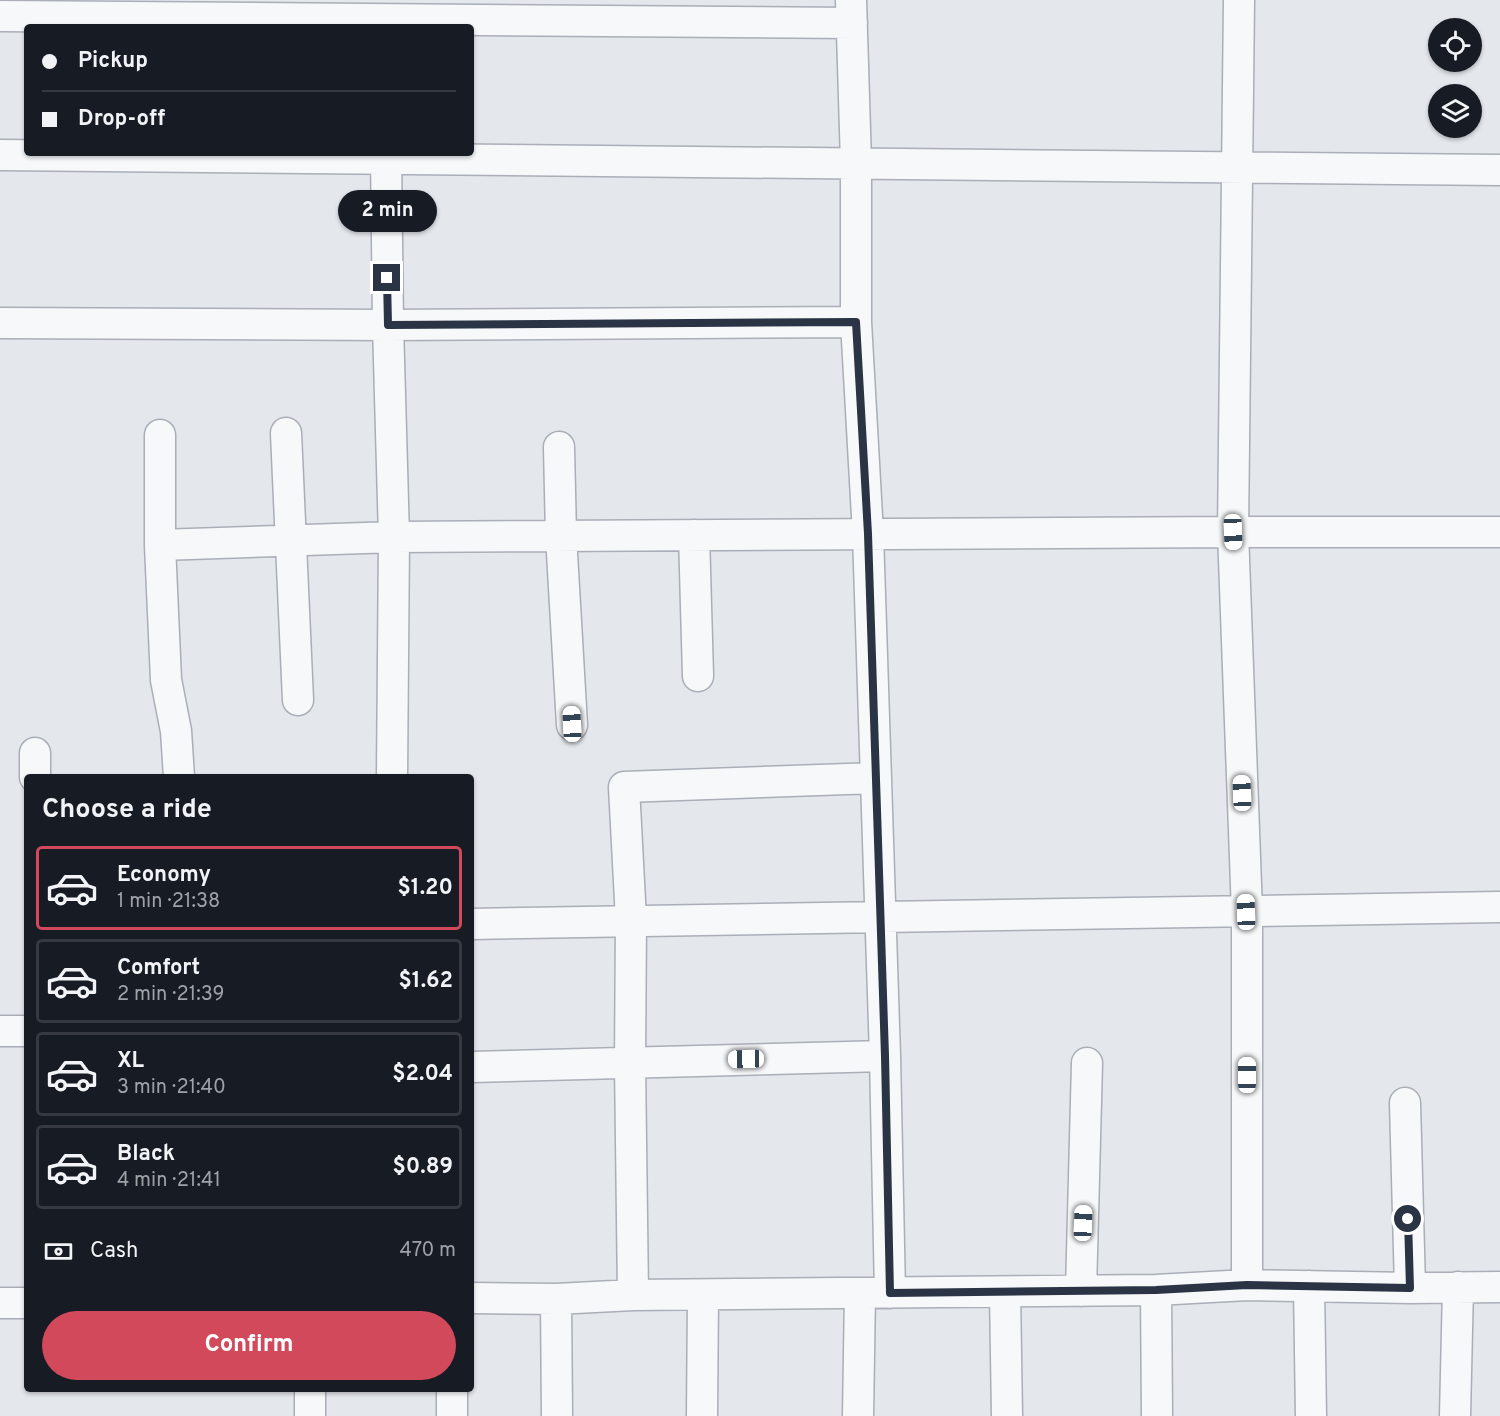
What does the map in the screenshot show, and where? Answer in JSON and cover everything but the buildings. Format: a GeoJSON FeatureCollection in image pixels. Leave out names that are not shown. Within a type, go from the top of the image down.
{"type":"FeatureCollection","features":[{"type":"Feature","properties":{"kind":"street"},"geometry":{"type":"LineString","coordinates":[[1239,0],[1233,532],[1246,912],[1247,1285]]}},
{"type":"Feature","properties":{"kind":"street"},"geometry":{"type":"LineString","coordinates":[[0,16],[851,12],[856,163],[856,322],[868,534],[885,1056],[890,1293]]}},
{"type":"Feature","properties":{"kind":"street"},"geometry":{"type":"LineString","coordinates":[[0,155],[24,155]]}},
{"type":"Feature","properties":{"kind":"street"},"geometry":{"type":"LineString","coordinates":[[392,774],[394,537],[386,156],[1500,170]]}},
{"type":"Feature","properties":{"kind":"street"},"geometry":{"type":"LineString","coordinates":[[0,323],[388,325],[856,322]]}},
{"type":"Feature","properties":{"kind":"street"},"geometry":{"type":"LineString","coordinates":[[286,433],[298,700]]}},
{"type":"Feature","properties":{"kind":"street"},"geometry":{"type":"LineString","coordinates":[[160,435],[160,545],[166,680],[176,731],[179,774]]}},
{"type":"Feature","properties":{"kind":"street"},"geometry":{"type":"LineString","coordinates":[[559,447],[561,536],[572,724]]}},
{"type":"Feature","properties":{"kind":"street"},"geometry":{"type":"LineString","coordinates":[[160,545],[394,537],[1500,532]]}},
{"type":"Feature","properties":{"kind":"street"},"geometry":{"type":"LineString","coordinates":[[694,535],[698,676]]}},
{"type":"Feature","properties":{"kind":"street"},"geometry":{"type":"LineString","coordinates":[[633,1295],[631,920],[624,787],[876,778]]}},
{"type":"Feature","properties":{"kind":"street"},"geometry":{"type":"LineString","coordinates":[[474,924],[1500,907]]}},
{"type":"Feature","properties":{"kind":"street"},"geometry":{"type":"LineString","coordinates":[[0,1031],[24,1031]]}},
{"type":"Feature","properties":{"kind":"street"},"geometry":{"type":"LineString","coordinates":[[474,1068],[885,1056]]}},
{"type":"Feature","properties":{"kind":"street"},"geometry":{"type":"LineString","coordinates":[[1081,1292],[1087,1063]]}},
{"type":"Feature","properties":{"kind":"street"},"geometry":{"type":"LineString","coordinates":[[1405,1103],[1410,1288]]}},
{"type":"Feature","properties":{"kind":"street"},"geometry":{"type":"LineString","coordinates":[[474,1298],[1081,1292],[1247,1285],[1500,1287]]}},
{"type":"Feature","properties":{"kind":"street"},"geometry":{"type":"LineString","coordinates":[[1309,1287],[1311,1416]]}},
{"type":"Feature","properties":{"kind":"street"},"geometry":{"type":"LineString","coordinates":[[1455,1416],[1458,1287]]}},
{"type":"Feature","properties":{"kind":"street"},"geometry":{"type":"LineString","coordinates":[[1156,1290],[1156,1416]]}},
{"type":"Feature","properties":{"kind":"street"},"geometry":{"type":"LineString","coordinates":[[1005,1292],[1007,1416]]}},
{"type":"Feature","properties":{"kind":"street"},"geometry":{"type":"LineString","coordinates":[[858,1416],[860,1293]]}},
{"type":"Feature","properties":{"kind":"street"},"geometry":{"type":"LineString","coordinates":[[702,1416],[703,1295]]}},
{"type":"Feature","properties":{"kind":"street"},"geometry":{"type":"LineString","coordinates":[[556,1299],[557,1416]]}},
{"type":"Feature","properties":{"kind":"street"},"geometry":{"type":"LineString","coordinates":[[0,1304],[24,1303]]}},
{"type":"Feature","properties":{"kind":"street"},"geometry":{"type":"LineString","coordinates":[[310,1392],[310,1416]]}},
{"type":"Feature","properties":{"kind":"street"},"geometry":{"type":"LineString","coordinates":[[452,1392],[452,1416]]}},
{"type":"Feature","properties":{"kind":"route"},"geometry":{"type":"LineString","coordinates":[[387,278],[388,325],[856,322],[868,534],[885,1056],[890,1293],[1156,1290],[1247,1285],[1410,1288],[1408,1219]]}}]}
